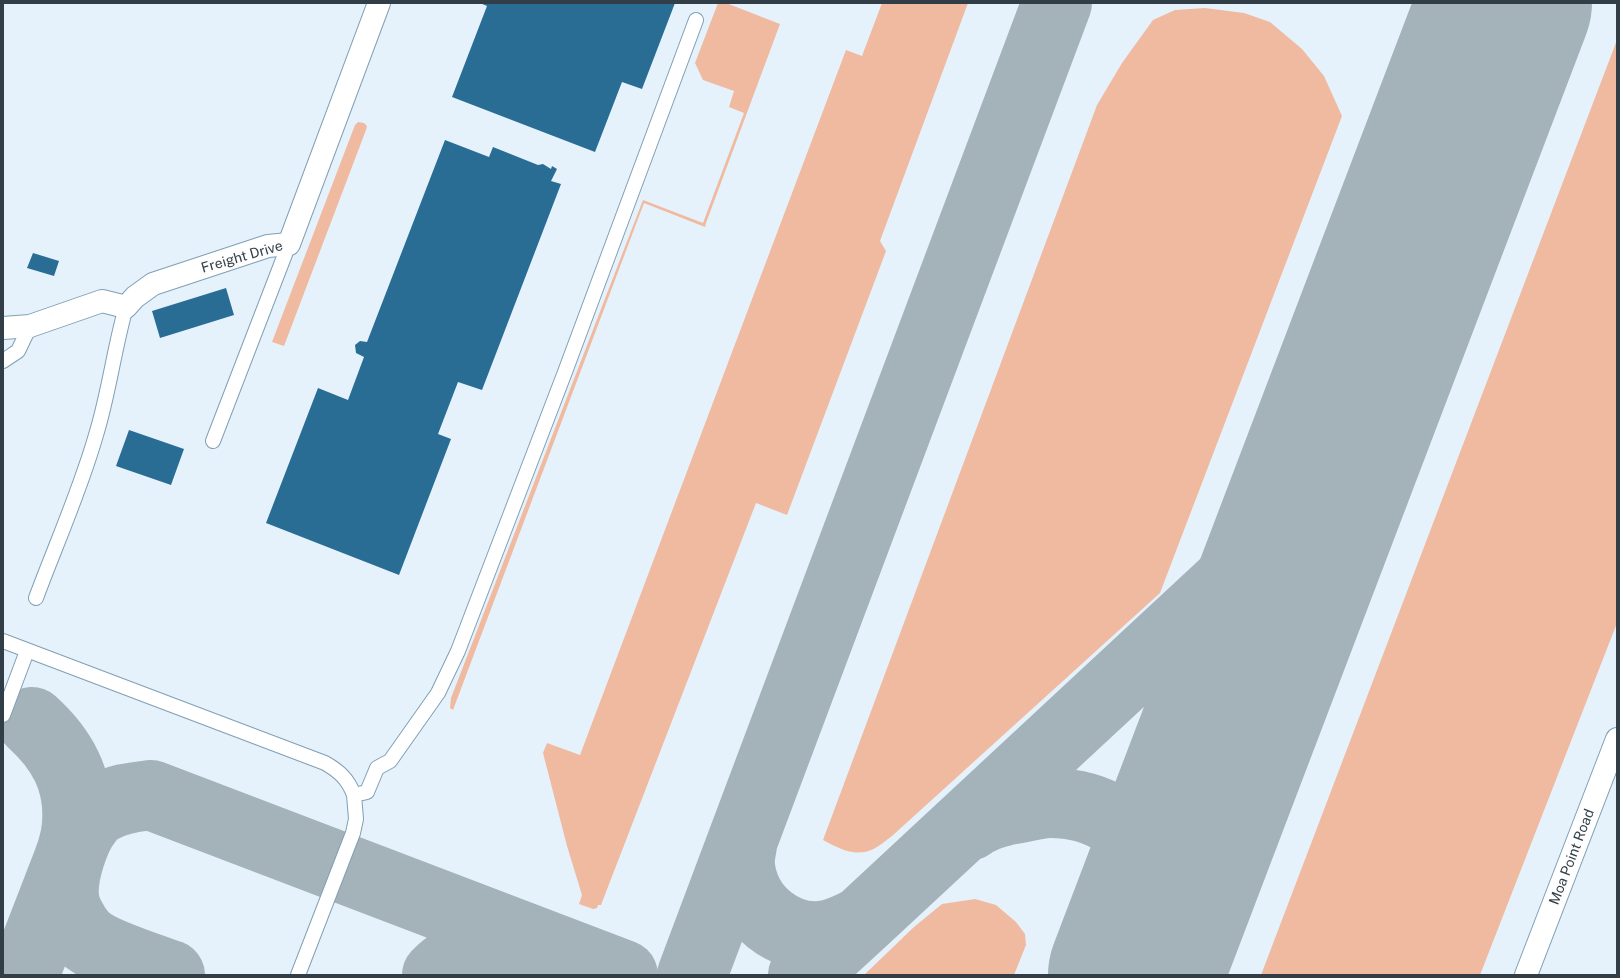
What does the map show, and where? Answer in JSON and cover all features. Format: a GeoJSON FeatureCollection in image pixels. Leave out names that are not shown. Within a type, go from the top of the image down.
{"type":"FeatureCollection","features":[{"type":"Feature","properties":{"kind":"street","name":"Freight Drive"},"geometry":{"type":"LineString","coordinates":[[126,307],[135,297],[153,284],[268,246],[289,244],[380,3]]}},
{"type":"Feature","properties":{"kind":"street"},"geometry":{"type":"LineString","coordinates":[[3,328],[30,326],[102,301],[126,307]]}},
{"type":"Feature","properties":{"kind":"street","name":"Moa Point Road"},"geometry":{"type":"LineString","coordinates":[[1526,975],[1617,739]]}},
{"type":"Feature","properties":{"kind":"lane"},"geometry":{"type":"LineString","coordinates":[[354,795],[367,792],[377,768],[390,761],[438,693],[458,651],[562,380],[696,20]]}},
{"type":"Feature","properties":{"kind":"lane"},"geometry":{"type":"LineString","coordinates":[[213,441],[289,244]]}},
{"type":"Feature","properties":{"kind":"lane"},"geometry":{"type":"LineString","coordinates":[[36,598],[97,434],[119,330],[126,307]]}},
{"type":"Feature","properties":{"kind":"lane"},"geometry":{"type":"LineString","coordinates":[[3,361],[18,351],[30,326]]}},
{"type":"Feature","properties":{"kind":"lane"},"geometry":{"type":"LineString","coordinates":[[3,642],[324,763],[344,776],[354,795],[356,819],[353,832],[298,975]]}},
{"type":"Feature","properties":{"kind":"lane"},"geometry":{"type":"LineString","coordinates":[[3,715],[27,651]]}},
{"type":"Feature","properties":{"kind":"shaded area"},"geometry":{"type":"Polygon","coordinates":[[[718,3],[726,3],[780,24],[705,227],[644,203],[453,710],[450,708],[451,698],[643,200],[703,223],[744,113],[729,107],[734,91],[703,80],[695,63],[718,3]]]}},
{"type":"Feature","properties":{"kind":"shaded area"},"geometry":{"type":"Polygon","coordinates":[[[882,3],[968,3],[880,241],[886,251],[787,515],[756,503],[601,905],[598,905],[597,908],[593,909],[579,904],[582,895],[567,846],[543,753],[547,743],[580,755],[846,50],[862,56],[882,3]]]}},
{"type":"Feature","properties":{"kind":"shaded area"},"geometry":{"type":"Polygon","coordinates":[[[1205,8],[1244,13],[1270,22],[1302,49],[1324,76],[1342,116],[1160,593],[892,836],[877,847],[865,852],[858,853],[840,849],[823,840],[1097,105],[1122,63],[1153,20],[1175,10],[1205,8]]]}},
{"type":"Feature","properties":{"kind":"shaded area"},"geometry":{"type":"Polygon","coordinates":[[[1617,40],[1617,623],[1480,975],[1261,975],[1617,40]]]}},
{"type":"Feature","properties":{"kind":"shaded area"},"geometry":{"type":"Polygon","coordinates":[[[358,122],[364,123],[367,126],[366,130],[284,346],[272,342],[355,125],[358,122]]]}},
{"type":"Feature","properties":{"kind":"shaded area"},"geometry":{"type":"Polygon","coordinates":[[[975,899],[996,905],[1016,922],[1025,934],[1026,945],[1014,975],[864,975],[914,927],[942,904],[975,899]]]}},
{"type":"Feature","properties":{"kind":"building"},"geometry":{"type":"Polygon","coordinates":[[[480,3],[675,3],[642,89],[622,82],[595,152],[452,97],[487,6],[480,3]]]}},
{"type":"Feature","properties":{"kind":"building"},"geometry":{"type":"Polygon","coordinates":[[[445,140],[489,157],[493,147],[538,165],[543,164],[551,169],[552,166],[557,169],[551,181],[561,184],[482,390],[458,382],[438,434],[451,439],[399,575],[266,523],[318,388],[348,400],[364,357],[356,353],[355,345],[360,341],[367,342],[445,140]]]}},
{"type":"Feature","properties":{"kind":"building"},"geometry":{"type":"Polygon","coordinates":[[[33,253],[59,261],[54,276],[27,268],[33,253]]]}},
{"type":"Feature","properties":{"kind":"building"},"geometry":{"type":"Polygon","coordinates":[[[226,288],[234,315],[160,338],[152,311],[226,288]]]}},
{"type":"Feature","properties":{"kind":"building"},"geometry":{"type":"Polygon","coordinates":[[[129,430],[184,449],[171,485],[116,466],[129,430]]]}},
{"type":"Feature","properties":{"kind":"taxiway"},"geometry":{"type":"LineString","coordinates":[[692,975],[1057,3]]}},
{"type":"Feature","properties":{"kind":"taxiway"},"geometry":{"type":"LineString","coordinates":[[1476,79],[1495,29],[1498,3]]}},
{"type":"Feature","properties":{"kind":"taxiway"},"geometry":{"type":"LineString","coordinates":[[803,975],[1256,555],[1293,512],[1320,471],[1353,404]]}},
{"type":"Feature","properties":{"kind":"taxiway"},"geometry":{"type":"LineString","coordinates":[[24,975],[70,857],[75,840],[77,823],[75,793],[67,767],[52,743],[32,722]]}},
{"type":"Feature","properties":{"kind":"taxiway"},"geometry":{"type":"LineString","coordinates":[[170,975],[110,953],[89,941],[76,927],[70,917],[64,901],[67,867],[74,846],[83,827],[95,812],[110,804],[133,797],[151,795],[623,975]]}},
{"type":"Feature","properties":{"kind":"taxiway"},"geometry":{"type":"LineString","coordinates":[[969,826],[986,816],[1000,812],[1050,803],[1084,807],[1100,813],[1114,821],[1127,831],[1138,843],[1147,857],[1154,874],[1156,882],[1156,898],[1149,940]]}},
{"type":"Feature","properties":{"kind":"taxiway"},"geometry":{"type":"LineString","coordinates":[[743,839],[740,856],[743,882],[749,896],[758,909],[769,920],[782,928],[797,934],[812,936],[833,934],[862,921]]}},
{"type":"Feature","properties":{"kind":"taxiway"},"geometry":{"type":"LineString","coordinates":[[437,975],[447,966],[470,953],[497,947],[537,942]]}},
{"type":"Feature","properties":{"kind":"runway"},"geometry":{"type":"LineString","coordinates":[[1135,975],[1505,3]]}}]}
